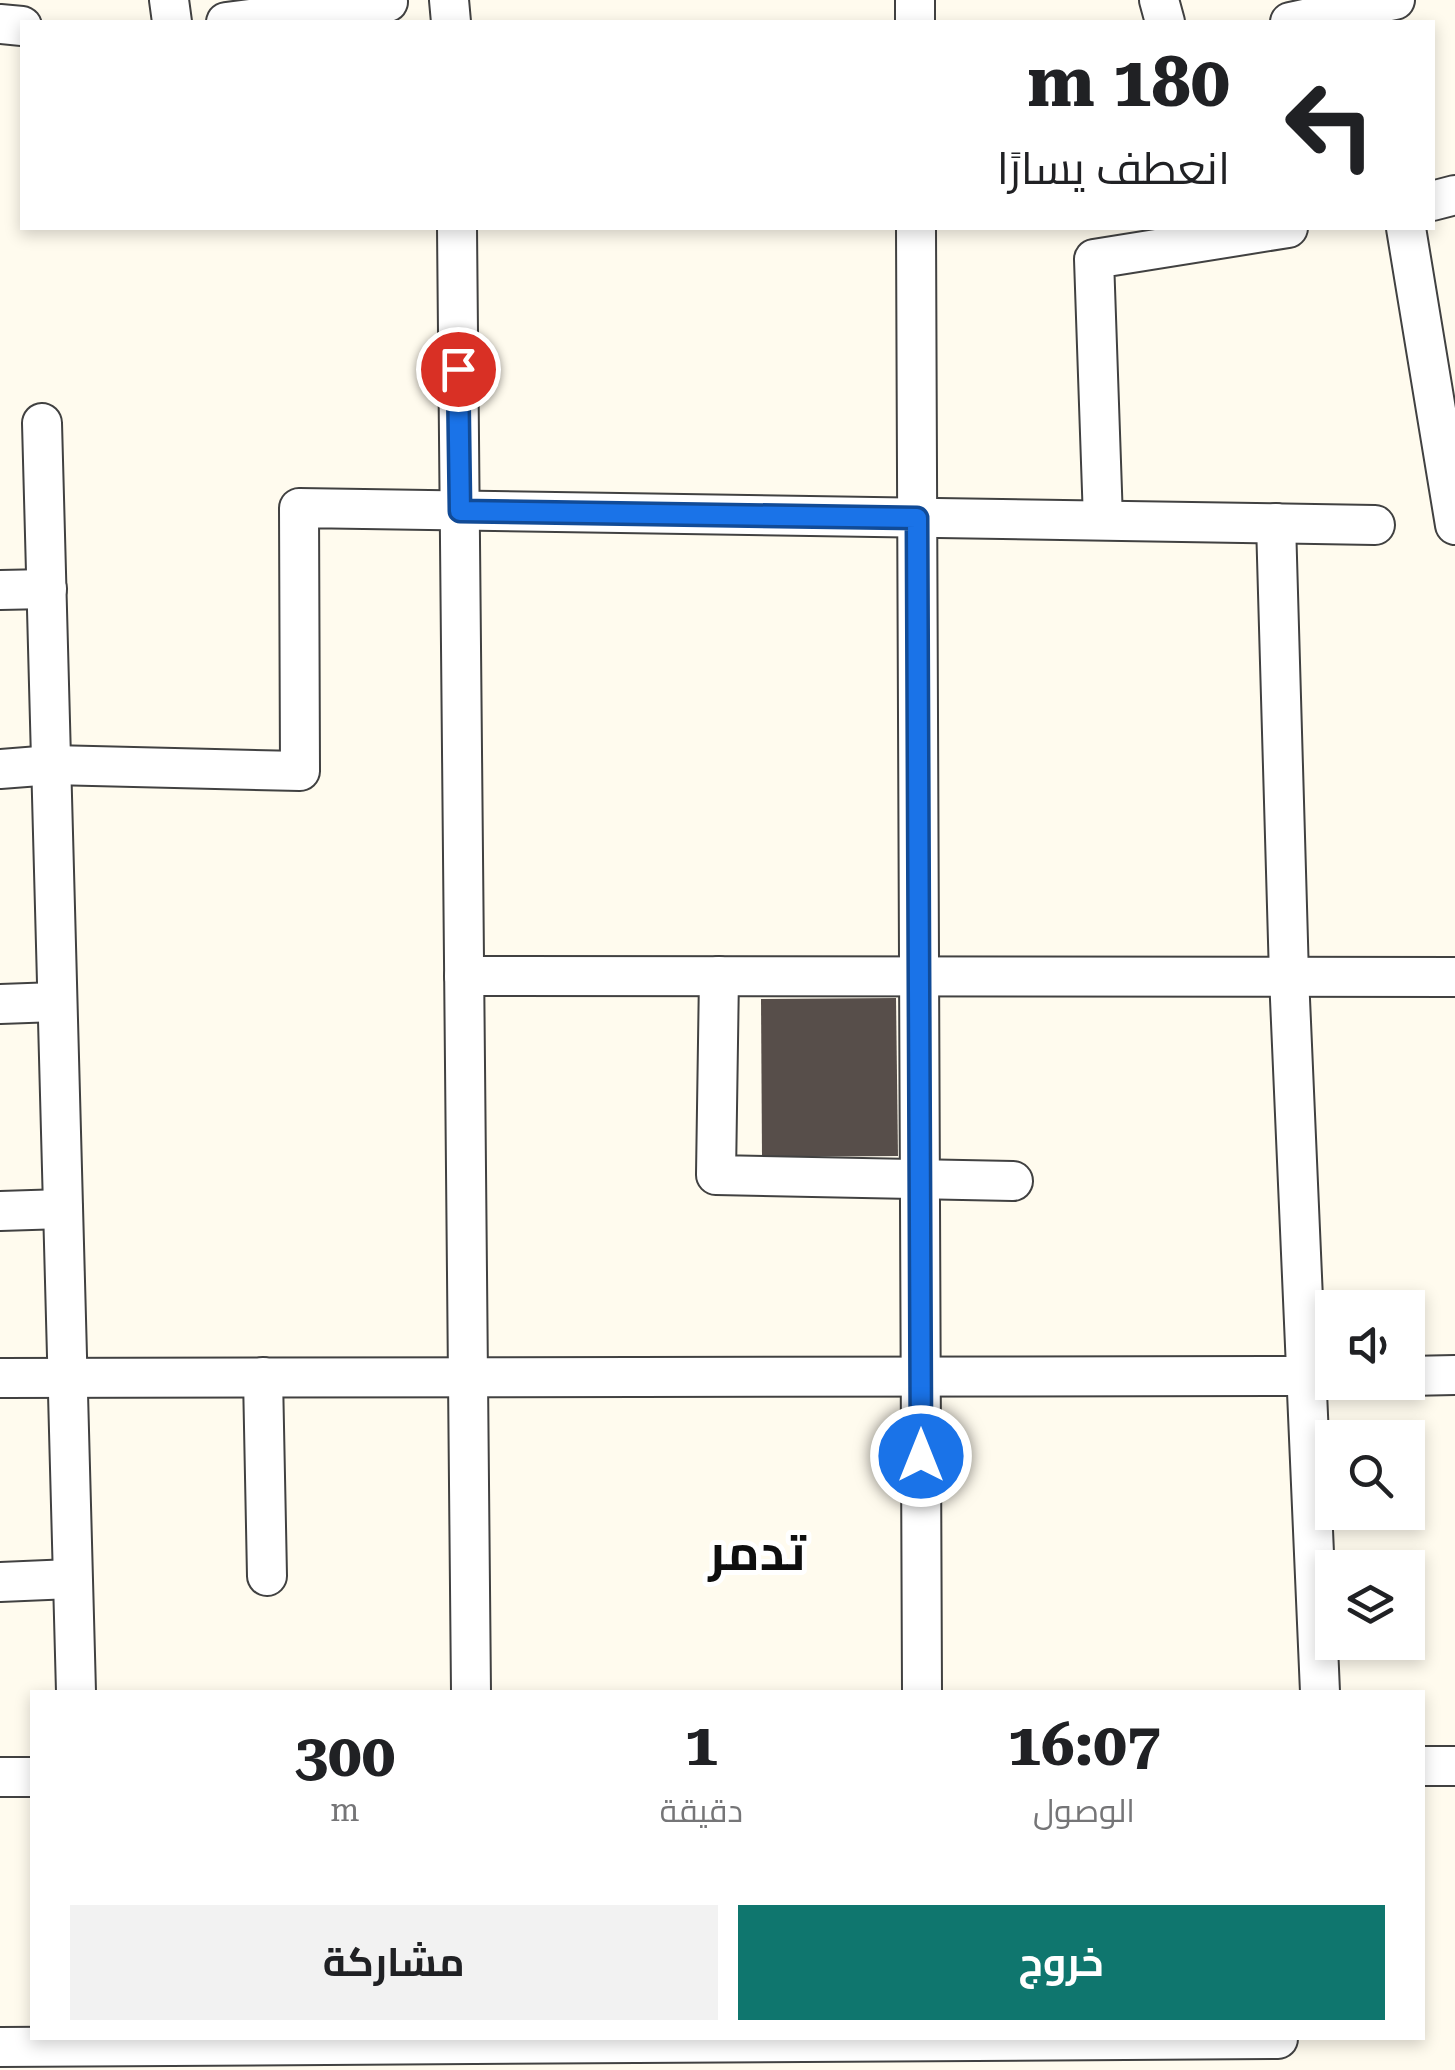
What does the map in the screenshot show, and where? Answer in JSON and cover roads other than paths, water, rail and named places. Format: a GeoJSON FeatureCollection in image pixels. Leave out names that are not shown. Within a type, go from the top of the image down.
{"type":"FeatureCollection","features":[{"type":"Feature","properties":{"kind":"street"},"geometry":{"type":"LineString","coordinates":[[1301,20],[1369,7]]}},
{"type":"Feature","properties":{"kind":"street"},"geometry":{"type":"LineString","coordinates":[[250,20],[393,8]]}},
{"type":"Feature","properties":{"kind":"street"},"geometry":{"type":"LineString","coordinates":[[457,230],[471,1690]]}},
{"type":"Feature","properties":{"kind":"street"},"geometry":{"type":"LineString","coordinates":[[916,230],[922,1690]]}},
{"type":"Feature","properties":{"kind":"street"},"geometry":{"type":"LineString","coordinates":[[1103,520],[1094,259],[1275,230]]}},
{"type":"Feature","properties":{"kind":"street"},"geometry":{"type":"LineString","coordinates":[[1406,230],[1455,524]]}},
{"type":"Feature","properties":{"kind":"street"},"geometry":{"type":"LineString","coordinates":[[42,422],[76,1690]]}},
{"type":"Feature","properties":{"kind":"street"},"geometry":{"type":"LineString","coordinates":[[0,769],[52,765],[300,771],[299,508],[1376,524]]}},
{"type":"Feature","properties":{"kind":"street"},"geometry":{"type":"LineString","coordinates":[[1276,523],[1288,976],[1315,1336]]}},
{"type":"Feature","properties":{"kind":"street"},"geometry":{"type":"LineString","coordinates":[[0,590],[46,589]]}},
{"type":"Feature","properties":{"kind":"street"},"geometry":{"type":"LineString","coordinates":[[464,976],[1455,976]]}},
{"type":"Feature","properties":{"kind":"street"},"geometry":{"type":"LineString","coordinates":[[719,976],[716,1175],[1013,1180]]}},
{"type":"Feature","properties":{"kind":"street"},"geometry":{"type":"LineString","coordinates":[[0,1004],[56,1002]]}},
{"type":"Feature","properties":{"kind":"street"},"geometry":{"type":"LineString","coordinates":[[0,1211],[63,1208]]}},
{"type":"Feature","properties":{"kind":"street"},"geometry":{"type":"LineString","coordinates":[[0,1378],[1315,1376]]}},
{"type":"Feature","properties":{"kind":"street"},"geometry":{"type":"LineString","coordinates":[[1425,1376],[1455,1376]]}},
{"type":"Feature","properties":{"kind":"street"},"geometry":{"type":"LineString","coordinates":[[263,1377],[267,1576]]}},
{"type":"Feature","properties":{"kind":"street"},"geometry":{"type":"LineString","coordinates":[[1318,1400],[1320,1690]]}},
{"type":"Feature","properties":{"kind":"street"},"geometry":{"type":"LineString","coordinates":[[0,1582],[71,1579]]}},
{"type":"Feature","properties":{"kind":"street"},"geometry":{"type":"LineString","coordinates":[[1425,1766],[1455,1766]]}},
{"type":"Feature","properties":{"kind":"street"},"geometry":{"type":"LineString","coordinates":[[0,1777],[30,1777]]}},
{"type":"Feature","properties":{"kind":"street"},"geometry":{"type":"LineString","coordinates":[[0,2047],[231,2051],[1279,2049]]}},
{"type":"Feature","properties":{"kind":"district","name":"تدمر"},"geometry":{"type":"Point","coordinates":[757,1553]}}]}
